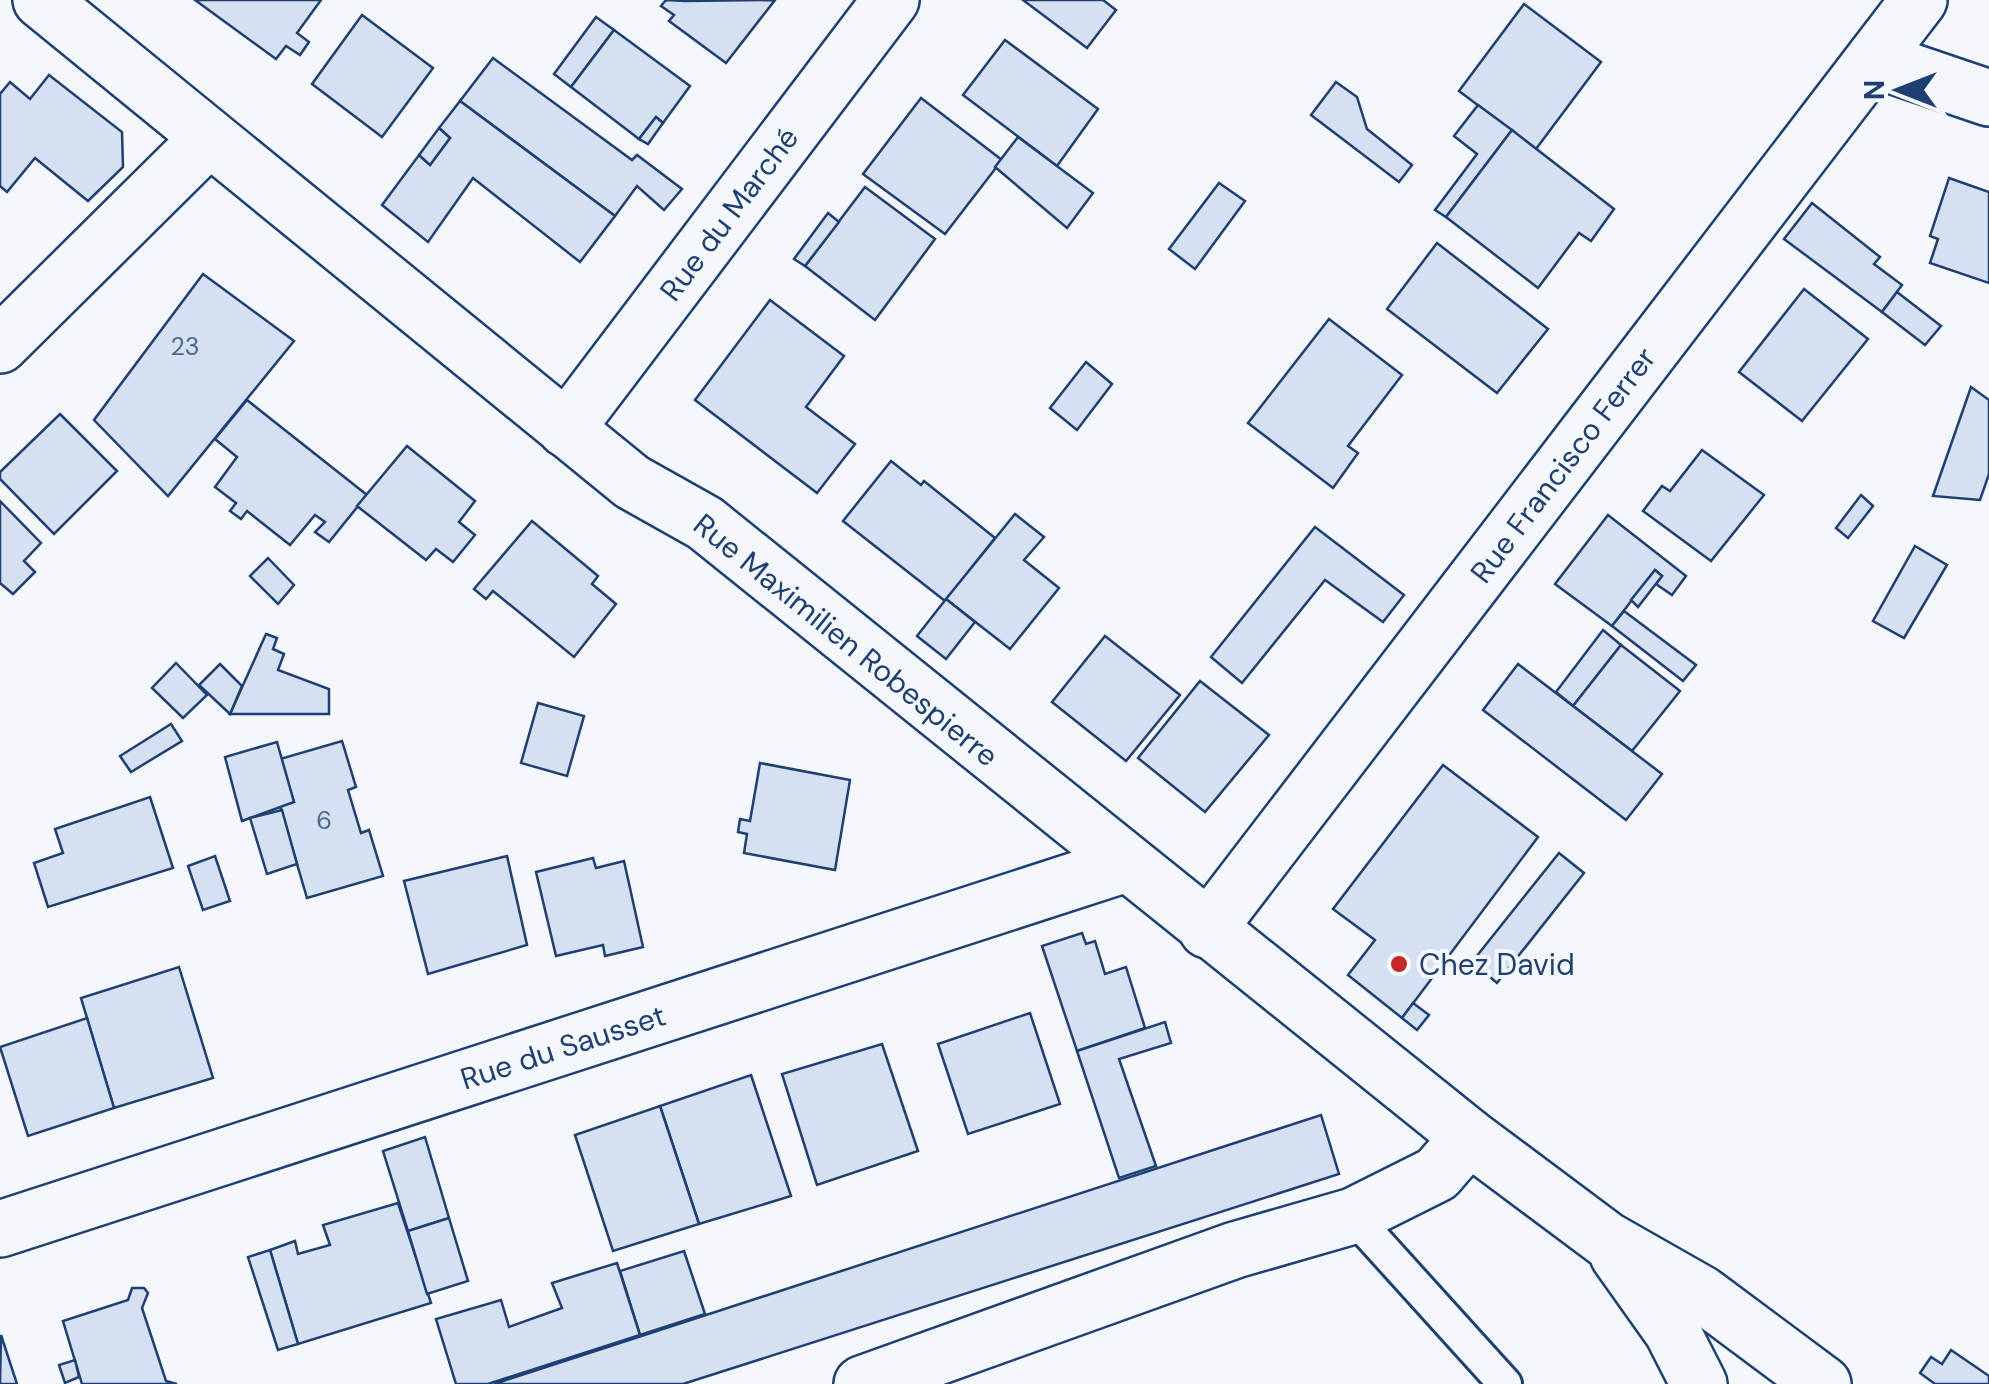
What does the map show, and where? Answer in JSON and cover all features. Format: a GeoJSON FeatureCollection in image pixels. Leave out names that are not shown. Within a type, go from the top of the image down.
{"type":"FeatureCollection","features":[{"type":"Feature","properties":{"kind":"street","name":"Rue Maximilien Robespierre"},"geometry":{"type":"LineString","coordinates":[[41,0],[207,140],[632,482],[705,523],[1468,1137],[1607,1240],[1702,1294],[1823,1384]]}},
{"type":"Feature","properties":{"kind":"street","name":"Rue du Marché"},"geometry":{"type":"LineString","coordinates":[[566,429],[892,0]]}},
{"type":"Feature","properties":{"kind":"street","name":"Rue Francisco Ferrer"},"geometry":{"type":"LineString","coordinates":[[1207,930],[1919,0]]}},
{"type":"Feature","properties":{"kind":"street"},"geometry":{"type":"LineString","coordinates":[[1874,60],[1989,98]]}},
{"type":"Feature","properties":{"kind":"street"},"geometry":{"type":"LineString","coordinates":[[0,346],[207,140]]}},
{"type":"Feature","properties":{"kind":"street","name":"Rue du Sausset"},"geometry":{"type":"LineString","coordinates":[[0,1229],[1126,864]]}},
{"type":"Feature","properties":{"kind":"street"},"geometry":{"type":"LineString","coordinates":[[862,1384],[1235,1250],[1353,1216],[1437,1174],[1468,1137]]}},
{"type":"Feature","properties":{"kind":"street","name":"Rue Maximilien Robespierre"},"geometry":{"type":"LineString","coordinates":[[1607,1240],[1672,1330],[1700,1384]]}},
{"type":"Feature","properties":{"kind":"lane"},"geometry":{"type":"LineString","coordinates":[[1353,1216],[1506,1384]]}},
{"type":"Feature","properties":{"kind":"building"},"geometry":{"type":"Polygon","coordinates":[[[195,0],[321,0],[297,33],[309,42],[300,55],[286,46],[276,59],[195,0]]]}},
{"type":"Feature","properties":{"kind":"building"},"geometry":{"type":"Polygon","coordinates":[[[666,0],[775,0],[726,63],[669,21],[674,15],[661,6],[666,0]]]}},
{"type":"Feature","properties":{"kind":"building"},"geometry":{"type":"Polygon","coordinates":[[[1023,0],[1103,0],[1116,10],[1087,48],[1023,0]]]}},
{"type":"Feature","properties":{"kind":"building"},"geometry":{"type":"Polygon","coordinates":[[[1524,4],[1601,62],[1536,149],[1459,91],[1524,4]]]}},
{"type":"Feature","properties":{"kind":"building"},"geometry":{"type":"Polygon","coordinates":[[[362,15],[433,68],[382,137],[312,84],[362,15]]]}},
{"type":"Feature","properties":{"kind":"building"},"geometry":{"type":"Polygon","coordinates":[[[596,17],[614,30],[571,87],[554,74],[596,17]]]}},
{"type":"Feature","properties":{"kind":"building"},"geometry":{"type":"Polygon","coordinates":[[[614,30],[690,86],[663,123],[656,117],[639,139],[571,87],[614,30]]]}},
{"type":"Feature","properties":{"kind":"building"},"geometry":{"type":"Polygon","coordinates":[[[1005,40],[1098,109],[1057,166],[963,95],[1005,40]]]}},
{"type":"Feature","properties":{"kind":"building"},"geometry":{"type":"Polygon","coordinates":[[[493,58],[632,160],[637,155],[682,189],[664,210],[637,186],[615,216],[460,101],[493,58]]]}},
{"type":"Feature","properties":{"kind":"building"},"geometry":{"type":"Polygon","coordinates":[[[49,75],[122,132],[123,167],[88,201],[35,158],[7,192],[0,186],[0,94],[10,82],[30,99],[49,75]]]}},
{"type":"Feature","properties":{"kind":"building"},"geometry":{"type":"Polygon","coordinates":[[[1336,82],[1357,97],[1367,129],[1412,165],[1399,182],[1311,115],[1336,82]]]}},
{"type":"Feature","properties":{"kind":"building"},"geometry":{"type":"Polygon","coordinates":[[[921,98],[1002,160],[945,234],[863,174],[921,98]]]}},
{"type":"Feature","properties":{"kind":"building"},"geometry":{"type":"Polygon","coordinates":[[[460,101],[615,216],[580,262],[473,178],[428,242],[382,205],[419,155],[430,165],[450,138],[439,128],[460,101]]]}},
{"type":"Feature","properties":{"kind":"building"},"geometry":{"type":"Polygon","coordinates":[[[1478,105],[1512,130],[1446,217],[1435,210],[1477,154],[1454,136],[1478,105]]]}},
{"type":"Feature","properties":{"kind":"building"},"geometry":{"type":"Polygon","coordinates":[[[656,117],[663,123],[648,144],[639,139],[656,117]]]}},
{"type":"Feature","properties":{"kind":"building"},"geometry":{"type":"Polygon","coordinates":[[[439,128],[450,138],[430,165],[419,155],[439,128]]]}},
{"type":"Feature","properties":{"kind":"building"},"geometry":{"type":"Polygon","coordinates":[[[1512,130],[1614,209],[1591,241],[1579,233],[1538,288],[1446,217],[1512,130]]]}},
{"type":"Feature","properties":{"kind":"building"},"geometry":{"type":"Polygon","coordinates":[[[1018,137],[1093,193],[1067,228],[995,167],[1018,137]]]}},
{"type":"Feature","properties":{"kind":"building"},"geometry":{"type":"Polygon","coordinates":[[[1949,178],[1989,192],[1989,283],[1930,263],[1938,239],[1930,236],[1949,178]]]}},
{"type":"Feature","properties":{"kind":"building"},"geometry":{"type":"Polygon","coordinates":[[[1219,183],[1245,201],[1195,269],[1169,249],[1219,183]]]}},
{"type":"Feature","properties":{"kind":"building"},"geometry":{"type":"Polygon","coordinates":[[[865,187],[935,239],[875,320],[805,266],[865,187]]]}},
{"type":"Feature","properties":{"kind":"building"},"geometry":{"type":"Polygon","coordinates":[[[1812,203],[1880,257],[1874,264],[1902,285],[1882,312],[1784,239],[1812,203]]]}},
{"type":"Feature","properties":{"kind":"building"},"geometry":{"type":"Polygon","coordinates":[[[828,213],[839,222],[805,266],[794,259],[828,213]]]}},
{"type":"Feature","properties":{"kind":"building"},"geometry":{"type":"Polygon","coordinates":[[[1437,243],[1548,329],[1497,393],[1387,309],[1437,243]]]}},
{"type":"Feature","properties":{"kind":"building"},"geometry":{"type":"Polygon","coordinates":[[[203,274],[294,341],[168,496],[94,420],[203,274]]]}},
{"type":"Feature","properties":{"kind":"building"},"geometry":{"type":"Polygon","coordinates":[[[1804,289],[1868,339],[1802,421],[1739,372],[1804,289]]]}},
{"type":"Feature","properties":{"kind":"building"},"geometry":{"type":"Polygon","coordinates":[[[1897,292],[1941,326],[1925,345],[1882,312],[1897,292]]]}},
{"type":"Feature","properties":{"kind":"building"},"geometry":{"type":"Polygon","coordinates":[[[770,300],[844,356],[806,407],[855,444],[817,493],[695,400],[770,300]]]}},
{"type":"Feature","properties":{"kind":"building"},"geometry":{"type":"Polygon","coordinates":[[[1329,319],[1402,375],[1348,446],[1358,453],[1333,488],[1248,423],[1329,319]]]}},
{"type":"Feature","properties":{"kind":"building"},"geometry":{"type":"Polygon","coordinates":[[[1086,362],[1112,384],[1077,430],[1050,408],[1086,362]]]}},
{"type":"Feature","properties":{"kind":"building"},"geometry":{"type":"Polygon","coordinates":[[[1971,387],[1989,400],[1989,474],[1980,500],[1933,496],[1971,387]]]}},
{"type":"Feature","properties":{"kind":"building"},"geometry":{"type":"Polygon","coordinates":[[[247,400],[367,495],[329,542],[315,532],[325,522],[315,515],[290,545],[247,511],[241,519],[230,511],[236,503],[215,487],[237,457],[215,439],[247,400]]]}},
{"type":"Feature","properties":{"kind":"building"},"geometry":{"type":"Polygon","coordinates":[[[60,414],[117,471],[54,534],[0,479],[0,472],[60,414]]]}},
{"type":"Feature","properties":{"kind":"building"},"geometry":{"type":"Polygon","coordinates":[[[407,446],[475,501],[459,522],[475,535],[453,562],[436,549],[426,560],[357,506],[407,446]]]}},
{"type":"Feature","properties":{"kind":"building"},"geometry":{"type":"Polygon","coordinates":[[[1702,450],[1764,495],[1711,561],[1643,511],[1662,486],[1670,491],[1702,450]]]}},
{"type":"Feature","properties":{"kind":"building"},"geometry":{"type":"Polygon","coordinates":[[[891,461],[921,485],[924,481],[995,538],[945,601],[843,521],[891,461]]]}},
{"type":"Feature","properties":{"kind":"building"},"geometry":{"type":"Polygon","coordinates":[[[1861,495],[1873,506],[1848,538],[1836,528],[1861,495]]]}},
{"type":"Feature","properties":{"kind":"building"},"geometry":{"type":"Polygon","coordinates":[[[0,501],[41,543],[24,561],[35,572],[13,594],[0,583],[0,501]]]}},
{"type":"Feature","properties":{"kind":"building"},"geometry":{"type":"Polygon","coordinates":[[[1015,514],[1044,537],[1024,560],[1059,588],[1010,649],[946,599],[1015,514]]]}},
{"type":"Feature","properties":{"kind":"building"},"geometry":{"type":"Polygon","coordinates":[[[1608,515],[1686,576],[1672,595],[1656,584],[1662,576],[1655,570],[1612,626],[1555,584],[1608,515]]]}},
{"type":"Feature","properties":{"kind":"building"},"geometry":{"type":"Polygon","coordinates":[[[532,521],[598,576],[592,584],[616,604],[574,657],[493,591],[486,599],[474,589],[532,521]]]}},
{"type":"Feature","properties":{"kind":"building"},"geometry":{"type":"Polygon","coordinates":[[[1315,527],[1404,595],[1383,622],[1325,580],[1242,683],[1211,657],[1315,527]]]}},
{"type":"Feature","properties":{"kind":"building"},"geometry":{"type":"Polygon","coordinates":[[[1915,546],[1947,565],[1904,638],[1873,621],[1915,546]]]}},
{"type":"Feature","properties":{"kind":"building"},"geometry":{"type":"Polygon","coordinates":[[[268,558],[294,585],[278,604],[250,576],[268,558]]]}},
{"type":"Feature","properties":{"kind":"building"},"geometry":{"type":"Polygon","coordinates":[[[1655,570],[1662,576],[1638,607],[1631,600],[1655,570]]]}},
{"type":"Feature","properties":{"kind":"building"},"geometry":{"type":"Polygon","coordinates":[[[946,599],[975,622],[946,659],[917,636],[946,599]]]}},
{"type":"Feature","properties":{"kind":"building"},"geometry":{"type":"Polygon","coordinates":[[[1624,611],[1696,665],[1683,681],[1612,626],[1624,611]]]}},
{"type":"Feature","properties":{"kind":"building"},"geometry":{"type":"Polygon","coordinates":[[[1603,630],[1621,645],[1573,706],[1556,692],[1603,630]]]}},
{"type":"Feature","properties":{"kind":"building"},"geometry":{"type":"Polygon","coordinates":[[[266,634],[277,638],[273,649],[284,654],[278,670],[329,689],[329,714],[230,714],[266,634]]]}},
{"type":"Feature","properties":{"kind":"building"},"geometry":{"type":"Polygon","coordinates":[[[1105,636],[1180,695],[1126,761],[1052,702],[1105,636]]]}},
{"type":"Feature","properties":{"kind":"building"},"geometry":{"type":"Polygon","coordinates":[[[1621,645],[1680,691],[1632,751],[1573,706],[1621,645]]]}},
{"type":"Feature","properties":{"kind":"building"},"geometry":{"type":"Polygon","coordinates":[[[176,663],[207,695],[183,718],[152,688],[176,663]]]}},
{"type":"Feature","properties":{"kind":"building"},"geometry":{"type":"Polygon","coordinates":[[[220,664],[242,686],[230,714],[199,685],[220,664]]]}},
{"type":"Feature","properties":{"kind":"building"},"geometry":{"type":"Polygon","coordinates":[[[1518,664],[1662,774],[1626,820],[1483,710],[1518,664]]]}},
{"type":"Feature","properties":{"kind":"building"},"geometry":{"type":"Polygon","coordinates":[[[1200,681],[1269,735],[1205,812],[1138,758],[1200,681]]]}},
{"type":"Feature","properties":{"kind":"building"},"geometry":{"type":"Polygon","coordinates":[[[538,703],[584,716],[567,776],[521,763],[538,703]]]}},
{"type":"Feature","properties":{"kind":"building"},"geometry":{"type":"Polygon","coordinates":[[[171,724],[182,741],[131,772],[120,756],[171,724]]]}},
{"type":"Feature","properties":{"kind":"building"},"geometry":{"type":"Polygon","coordinates":[[[342,741],[356,787],[348,790],[361,833],[369,830],[383,876],[307,898],[280,806],[294,802],[280,759],[342,741]]]}},
{"type":"Feature","properties":{"kind":"building"},"geometry":{"type":"Polygon","coordinates":[[[277,742],[294,802],[242,821],[225,757],[277,742]]]}},
{"type":"Feature","properties":{"kind":"building"},"geometry":{"type":"Polygon","coordinates":[[[760,763],[850,780],[835,870],[744,853],[747,834],[738,832],[740,819],[750,821],[760,763]]]}},
{"type":"Feature","properties":{"kind":"building"},"geometry":{"type":"Polygon","coordinates":[[[1443,765],[1538,837],[1402,1018],[1348,975],[1375,940],[1333,909],[1443,765]]]}},
{"type":"Feature","properties":{"kind":"building"},"geometry":{"type":"Polygon","coordinates":[[[150,797],[173,868],[48,907],[34,863],[63,853],[55,829],[150,797]]]}},
{"type":"Feature","properties":{"kind":"building"},"geometry":{"type":"Polygon","coordinates":[[[282,810],[297,864],[267,874],[250,818],[282,810]]]}},
{"type":"Feature","properties":{"kind":"building"},"geometry":{"type":"Polygon","coordinates":[[[1559,853],[1584,873],[1497,983],[1472,962],[1559,853]]]}},
{"type":"Feature","properties":{"kind":"building"},"geometry":{"type":"Polygon","coordinates":[[[215,856],[230,901],[203,910],[188,866],[215,856]]]}},
{"type":"Feature","properties":{"kind":"building"},"geometry":{"type":"Polygon","coordinates":[[[507,856],[527,945],[428,974],[404,881],[507,856]]]}},
{"type":"Feature","properties":{"kind":"building"},"geometry":{"type":"Polygon","coordinates":[[[593,858],[596,868],[624,861],[643,947],[605,956],[603,945],[556,956],[536,872],[593,858]]]}},
{"type":"Feature","properties":{"kind":"building"},"geometry":{"type":"Polygon","coordinates":[[[1082,933],[1086,944],[1095,941],[1105,974],[1126,967],[1145,1028],[1077,1051],[1042,946],[1082,933]]]}},
{"type":"Feature","properties":{"kind":"building"},"geometry":{"type":"Polygon","coordinates":[[[179,967],[213,1078],[114,1108],[81,998],[179,967]]]}},
{"type":"Feature","properties":{"kind":"building"},"geometry":{"type":"Polygon","coordinates":[[[1413,1003],[1429,1015],[1417,1030],[1402,1018],[1413,1003]]]}},
{"type":"Feature","properties":{"kind":"building"},"geometry":{"type":"Polygon","coordinates":[[[1030,1013],[1060,1104],[968,1134],[938,1044],[1030,1013]]]}},
{"type":"Feature","properties":{"kind":"building"},"geometry":{"type":"Polygon","coordinates":[[[87,1018],[114,1108],[28,1136],[0,1047],[87,1018]]]}},
{"type":"Feature","properties":{"kind":"building"},"geometry":{"type":"Polygon","coordinates":[[[1165,1022],[1171,1043],[1119,1059],[1156,1166],[1119,1178],[1077,1051],[1165,1022]]]}},
{"type":"Feature","properties":{"kind":"building"},"geometry":{"type":"Polygon","coordinates":[[[882,1044],[918,1151],[817,1185],[782,1074],[882,1044]]]}},
{"type":"Feature","properties":{"kind":"building"},"geometry":{"type":"Polygon","coordinates":[[[751,1075],[791,1196],[699,1224],[660,1106],[751,1075]]]}},
{"type":"Feature","properties":{"kind":"building"},"geometry":{"type":"Polygon","coordinates":[[[660,1106],[699,1224],[613,1251],[575,1135],[660,1106]]]}},
{"type":"Feature","properties":{"kind":"building"},"geometry":{"type":"Polygon","coordinates":[[[1321,1115],[1339,1174],[683,1384],[494,1384],[1321,1115]]]}},
{"type":"Feature","properties":{"kind":"building"},"geometry":{"type":"Polygon","coordinates":[[[425,1137],[449,1218],[408,1231],[383,1151],[425,1137]]]}},
{"type":"Feature","properties":{"kind":"building"},"geometry":{"type":"Polygon","coordinates":[[[398,1203],[431,1303],[298,1344],[270,1250],[295,1241],[298,1254],[330,1245],[323,1225],[398,1203]]]}},
{"type":"Feature","properties":{"kind":"building"},"geometry":{"type":"Polygon","coordinates":[[[449,1218],[468,1281],[427,1294],[408,1231],[449,1218]]]}},
{"type":"Feature","properties":{"kind":"building"},"geometry":{"type":"Polygon","coordinates":[[[270,1250],[298,1344],[278,1350],[248,1257],[270,1250]]]}},
{"type":"Feature","properties":{"kind":"building"},"geometry":{"type":"Polygon","coordinates":[[[684,1251],[705,1314],[640,1335],[620,1271],[684,1251]]]}},
{"type":"Feature","properties":{"kind":"building"},"geometry":{"type":"Polygon","coordinates":[[[617,1263],[640,1335],[488,1384],[456,1384],[436,1319],[501,1300],[509,1327],[562,1308],[552,1283],[617,1263]]]}},
{"type":"Feature","properties":{"kind":"building"},"geometry":{"type":"Polygon","coordinates":[[[132,1288],[144,1288],[148,1293],[142,1308],[166,1381],[177,1384],[82,1384],[63,1321],[128,1300],[132,1288]]]}},
{"type":"Feature","properties":{"kind":"building"},"geometry":{"type":"Polygon","coordinates":[[[1,1335],[17,1384],[0,1384],[1,1335]]]}},
{"type":"Feature","properties":{"kind":"building"},"geometry":{"type":"Polygon","coordinates":[[[1951,1350],[1989,1376],[1989,1384],[1935,1384],[1920,1373],[1931,1357],[1942,1364],[1951,1350]]]}},
{"type":"Feature","properties":{"kind":"building"},"geometry":{"type":"Polygon","coordinates":[[[75,1360],[79,1377],[65,1383],[59,1365],[75,1360]]]}},
{"type":"Feature","properties":{"kind":"place","name":"Chez David"},"geometry":{"type":"Point","coordinates":[1399,964]}}]}
